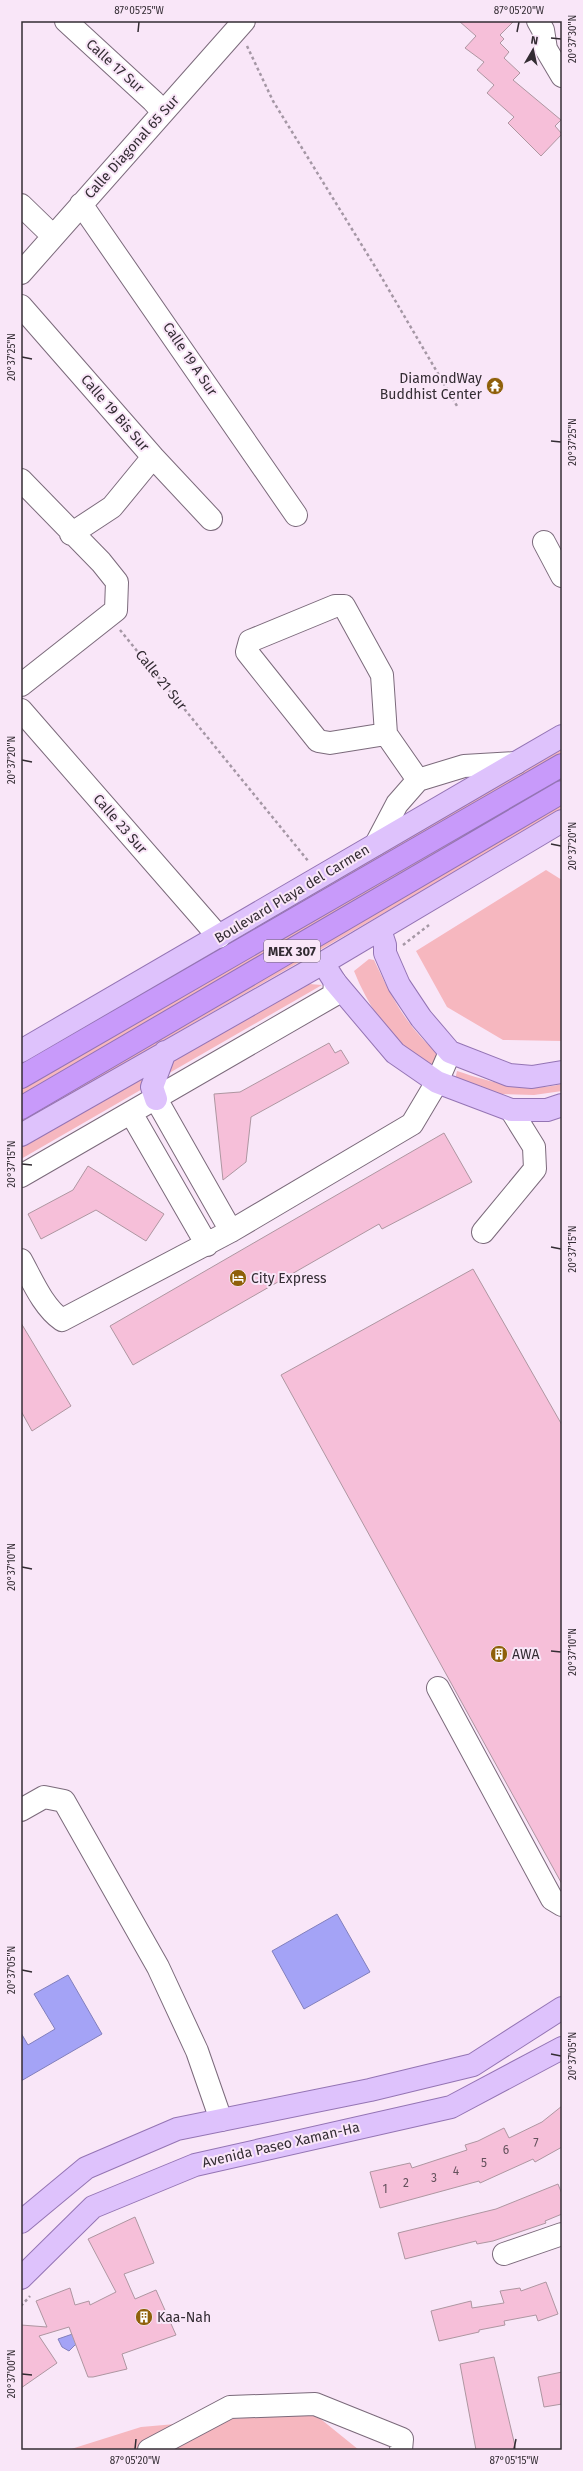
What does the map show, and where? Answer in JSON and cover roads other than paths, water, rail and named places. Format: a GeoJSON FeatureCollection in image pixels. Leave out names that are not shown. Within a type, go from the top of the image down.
{"type":"FeatureCollection","features":[{"type":"Feature","properties":{"kind":"highway","name":"MEX 307"},"geometry":{"type":"LineString","coordinates":[[21,1077],[562,765]]}},
{"type":"Feature","properties":{"kind":"highway","name":"MEX 307"},"geometry":{"type":"LineString","coordinates":[[21,1108],[562,792]]}},
{"type":"Feature","properties":{"kind":"main road","name":"Boulevard Playa del Carmen"},"geometry":{"type":"LineString","coordinates":[[21,1051],[562,736]]}},
{"type":"Feature","properties":{"kind":"main road"},"geometry":{"type":"LineString","coordinates":[[21,1135],[380,930],[562,821]]}},
{"type":"Feature","properties":{"kind":"main road"},"geometry":{"type":"LineString","coordinates":[[380,930],[385,944],[385,954],[400,985],[421,1018],[450,1052],[509,1075],[532,1077],[562,1072]]}},
{"type":"Feature","properties":{"kind":"main road"},"geometry":{"type":"LineString","coordinates":[[322,963],[335,982],[396,1053],[437,1082],[511,1110],[547,1110],[562,1106]]}},
{"type":"Feature","properties":{"kind":"main road"},"geometry":{"type":"LineString","coordinates":[[156,1099],[152,1087],[165,1052]]}},
{"type":"Feature","properties":{"kind":"main road"},"geometry":{"type":"LineString","coordinates":[[21,2222],[86,2168],[177,2129],[370,2090],[473,2065],[559,2016]]}},
{"type":"Feature","properties":{"kind":"main road","name":"Avenida Paseo Xaman-Ha"},"geometry":{"type":"LineString","coordinates":[[21,2278],[93,2207],[195,2165],[451,2107],[562,2048]]}},
{"type":"Feature","properties":{"kind":"street","name":"Calle 17 Sur"},"geometry":{"type":"LineString","coordinates":[[66,21],[163,112]]}},
{"type":"Feature","properties":{"kind":"street","name":"Calle Diagonal 65 Sur"},"geometry":{"type":"LineString","coordinates":[[21,273],[241,24]]}},
{"type":"Feature","properties":{"kind":"street"},"geometry":{"type":"LineString","coordinates":[[543,24],[546,49],[562,76]]}},
{"type":"Feature","properties":{"kind":"street","name":"Calle 19 A Sur"},"geometry":{"type":"LineString","coordinates":[[81,204],[296,515]]}},
{"type":"Feature","properties":{"kind":"street"},"geometry":{"type":"LineString","coordinates":[[21,205],[53,236]]}},
{"type":"Feature","properties":{"kind":"street","name":"Calle 19 Bis Sur"},"geometry":{"type":"LineString","coordinates":[[21,306],[153,456],[211,519]]}},
{"type":"Feature","properties":{"kind":"street"},"geometry":{"type":"LineString","coordinates":[[71,534],[112,507],[153,456]]}},
{"type":"Feature","properties":{"kind":"street"},"geometry":{"type":"LineString","coordinates":[[21,480],[71,534],[101,562],[117,582],[116,610],[21,685]]}},
{"type":"Feature","properties":{"kind":"street"},"geometry":{"type":"LineString","coordinates":[[544,542],[562,576]]}},
{"type":"Feature","properties":{"kind":"street"},"geometry":{"type":"LineString","coordinates":[[386,734],[330,743],[318,741],[247,652],[250,641],[335,606],[344,606],[382,675],[386,734],[418,780]]}},
{"type":"Feature","properties":{"kind":"street","name":"Calle 23 Sur"},"geometry":{"type":"LineString","coordinates":[[21,710],[219,937]]}},
{"type":"Feature","properties":{"kind":"street"},"geometry":{"type":"LineString","coordinates":[[376,844],[397,804],[418,780],[464,766],[516,763]]}},
{"type":"Feature","properties":{"kind":"street"},"geometry":{"type":"LineString","coordinates":[[21,1176],[156,1099],[334,994],[335,982]]}},
{"type":"Feature","properties":{"kind":"street"},"geometry":{"type":"LineString","coordinates":[[21,1260],[43,1299],[62,1320],[207,1245],[412,1124],[437,1082],[450,1052]]}},
{"type":"Feature","properties":{"kind":"street"},"geometry":{"type":"LineString","coordinates":[[156,1099],[231,1231]]}},
{"type":"Feature","properties":{"kind":"street"},"geometry":{"type":"LineString","coordinates":[[483,1232],[535,1169],[534,1147],[511,1110]]}},
{"type":"Feature","properties":{"kind":"street"},"geometry":{"type":"LineString","coordinates":[[131,1113],[207,1245]]}},
{"type":"Feature","properties":{"kind":"street"},"geometry":{"type":"LineString","coordinates":[[438,1688],[552,1899],[562,1905]]}},
{"type":"Feature","properties":{"kind":"street"},"geometry":{"type":"LineString","coordinates":[[21,1810],[44,1797],[64,1801],[158,1967],[197,2051],[221,2120]]}},
{"type":"Feature","properties":{"kind":"street"},"geometry":{"type":"LineString","coordinates":[[504,2254],[562,2234]]}},
{"type":"Feature","properties":{"kind":"street"},"geometry":{"type":"LineString","coordinates":[[150,2450],[230,2407],[315,2404],[402,2439],[402,2450]]}},
{"type":"Feature","properties":{"kind":"water"},"geometry":{"type":"Polygon","coordinates":[[[337,1914],[370,1972],[304,2009],[272,1951],[337,1914]]]}},
{"type":"Feature","properties":{"kind":"water"},"geometry":{"type":"Polygon","coordinates":[[[68,1975],[102,2034],[21,2081],[21,2033],[28,2045],[55,2029],[34,1994],[68,1975]]]}},
{"type":"Feature","properties":{"kind":"water"},"geometry":{"type":"Polygon","coordinates":[[[90,2328],[93,2340],[75,2345],[69,2351],[62,2347],[58,2339],[90,2328]]]}},
{"type":"Feature","properties":{"kind":"place","name":"DiamondWay Buddhist Center"},"geometry":{"type":"Point","coordinates":[495,386]}},
{"type":"Feature","properties":{"kind":"place","name":"City Express"},"geometry":{"type":"Point","coordinates":[238,1278]}},
{"type":"Feature","properties":{"kind":"place","name":"AWA"},"geometry":{"type":"Point","coordinates":[499,1654]}},
{"type":"Feature","properties":{"kind":"place","name":"Kaa-Nah"},"geometry":{"type":"Point","coordinates":[144,2317]}}]}
